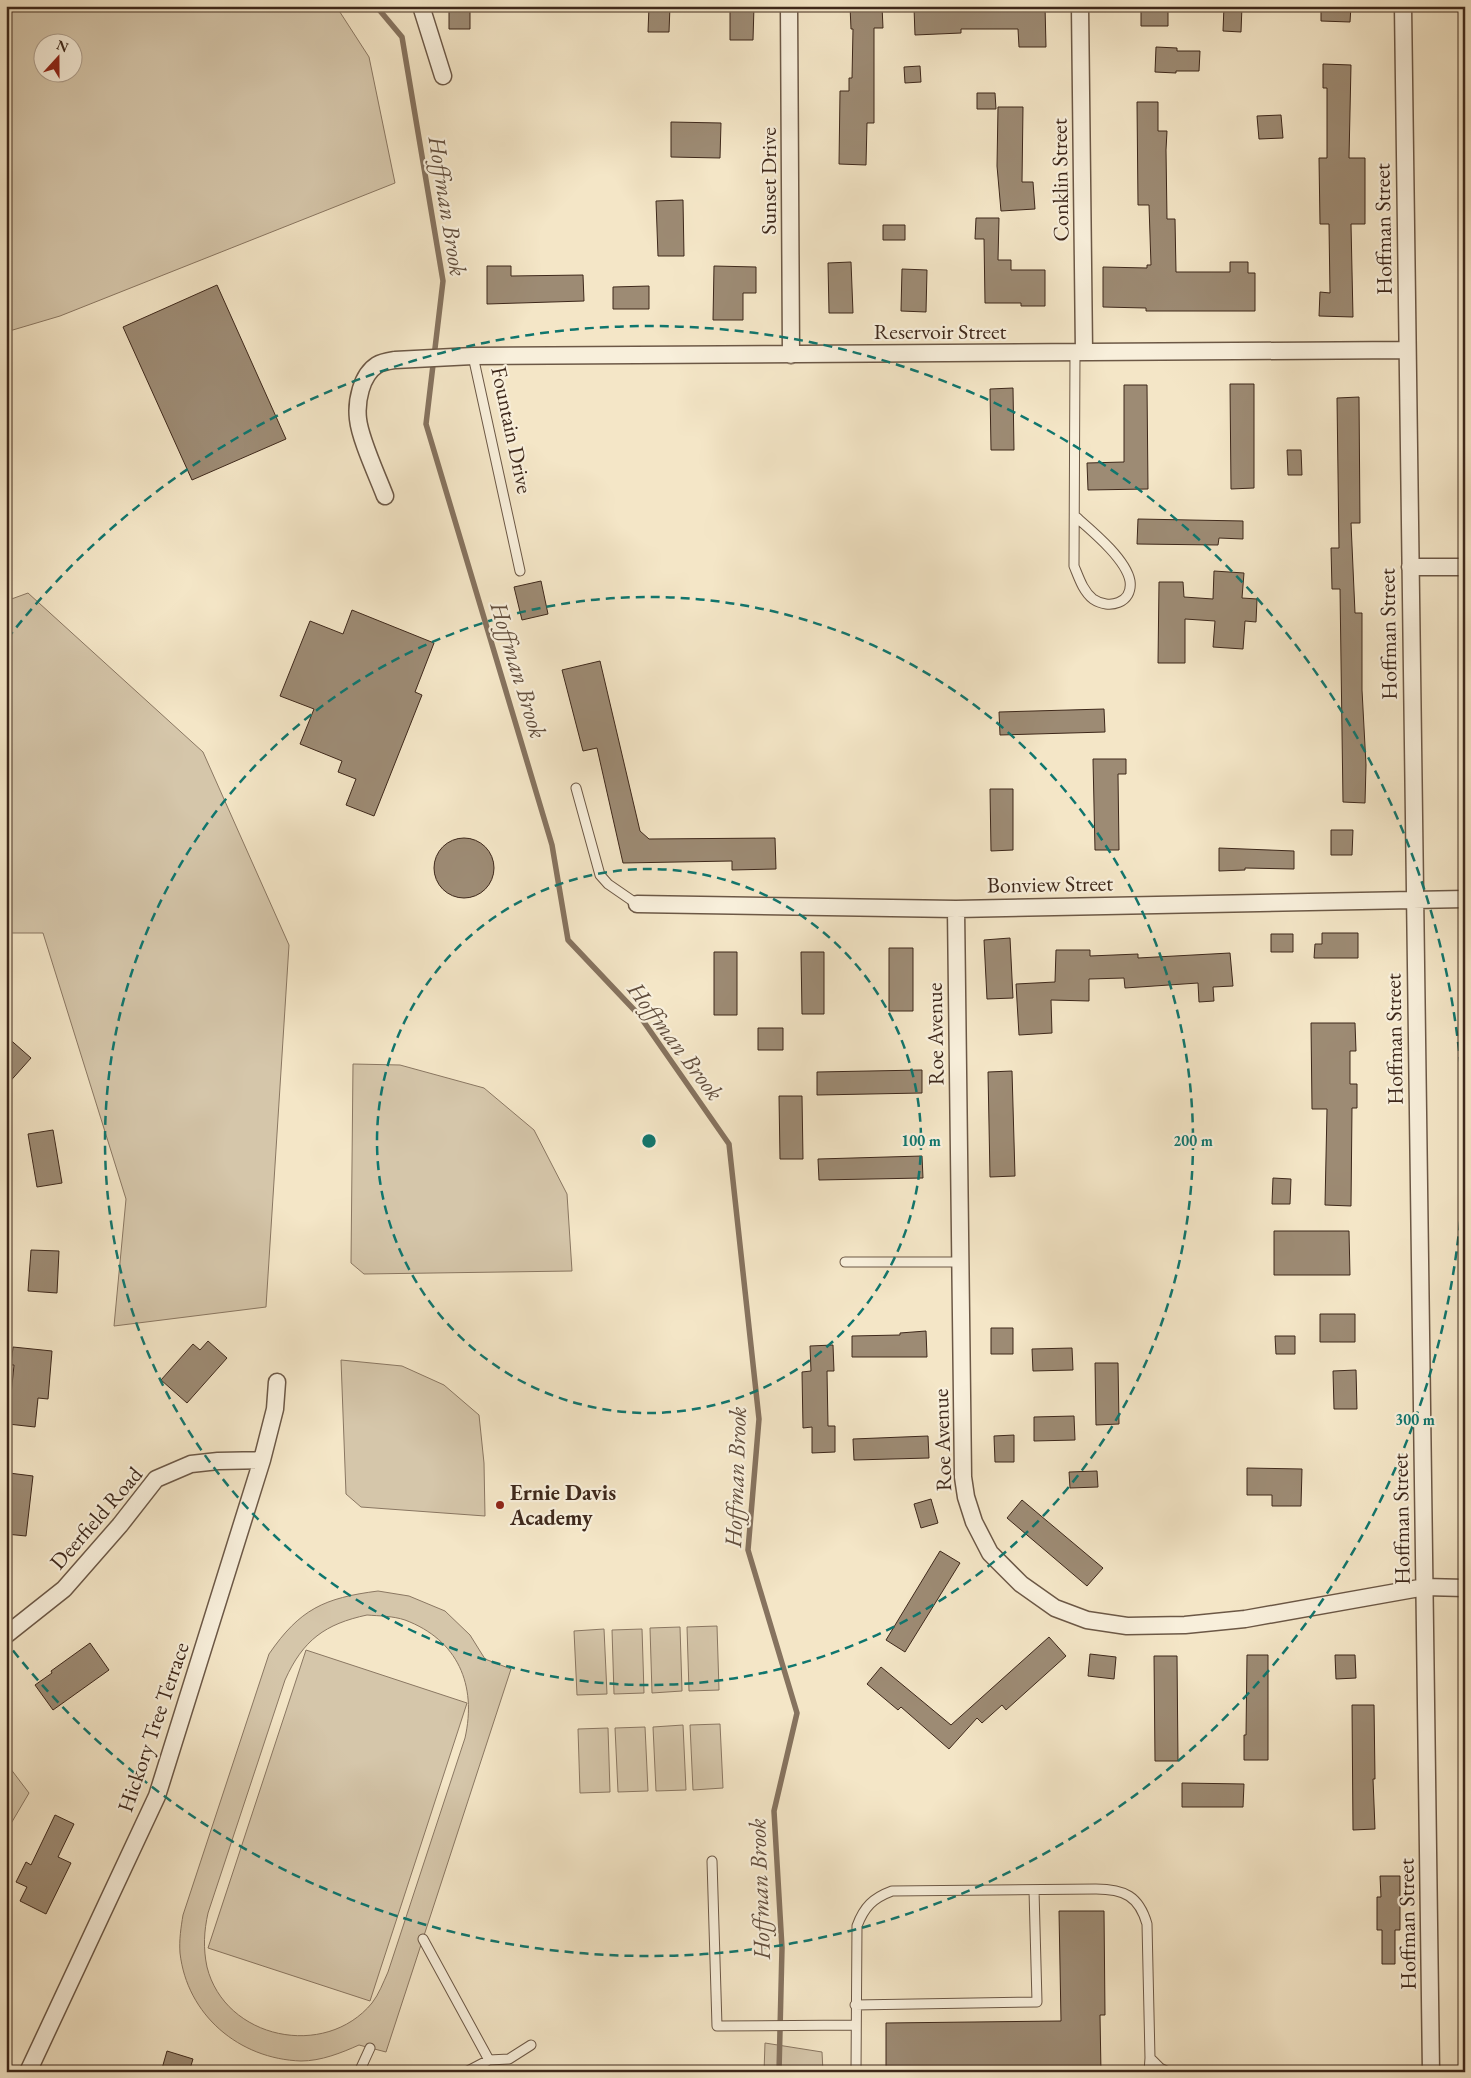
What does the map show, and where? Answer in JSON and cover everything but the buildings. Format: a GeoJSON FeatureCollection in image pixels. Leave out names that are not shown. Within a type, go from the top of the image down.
{"type":"FeatureCollection","features":[{"type":"Feature","properties":{"kind":"street"},"geometry":{"type":"LineString","coordinates":[[421,6],[443,76]]}},
{"type":"Feature","properties":{"kind":"street","name":"Sunset Drive"},"geometry":{"type":"LineString","coordinates":[[789,6],[792,355]]}},
{"type":"Feature","properties":{"kind":"street","name":"Conklin Street"},"geometry":{"type":"LineString","coordinates":[[1080,6],[1080,353]]}},
{"type":"Feature","properties":{"kind":"street","name":"Hoffman Street"},"geometry":{"type":"LineString","coordinates":[[1403,6],[1431,2072]]}},
{"type":"Feature","properties":{"kind":"street","name":"Reservoir Street"},"geometry":{"type":"LineString","coordinates":[[474,356],[1407,350]]}},
{"type":"Feature","properties":{"kind":"street","name":"Fountain Drive"},"geometry":{"type":"LineString","coordinates":[[385,496],[358,418],[359,399],[363,384],[371,371],[376,366],[395,360],[474,356]]}},
{"type":"Feature","properties":{"kind":"street"},"geometry":{"type":"LineString","coordinates":[[1410,567],[1465,566]]}},
{"type":"Feature","properties":{"kind":"street","name":"Bonview Street"},"geometry":{"type":"LineString","coordinates":[[637,904],[956,909],[1465,899]]}},
{"type":"Feature","properties":{"kind":"street","name":"Roe Avenue"},"geometry":{"type":"LineString","coordinates":[[956,909],[963,1477],[966,1497],[974,1522],[990,1552],[1021,1584],[1055,1608],[1087,1620],[1127,1626],[1185,1625],[1245,1619],[1425,1587],[1465,1588]]}},
{"type":"Feature","properties":{"kind":"street","name":"Hickory Tree Terrace"},"geometry":{"type":"LineString","coordinates":[[28,2072],[157,1796],[262,1460],[275,1409],[277,1382]]}},
{"type":"Feature","properties":{"kind":"street","name":"Deerfield Road"},"geometry":{"type":"LineString","coordinates":[[6,1635],[64,1589],[120,1525],[156,1479],[191,1464],[262,1460]]}},
{"type":"Feature","properties":{"kind":"lane"},"geometry":{"type":"LineString","coordinates":[[1076,517],[1111,550],[1124,569],[1130,581],[1128,595],[1120,604],[1110,605],[1094,599],[1082,586],[1074,566],[1073,548],[1076,517],[1080,353]]}},
{"type":"Feature","properties":{"kind":"lane","name":"Fountain Drive"},"geometry":{"type":"LineString","coordinates":[[474,356],[520,571]]}},
{"type":"Feature","properties":{"kind":"lane"},"geometry":{"type":"LineString","coordinates":[[576,788],[600,875],[608,884],[637,904]]}},
{"type":"Feature","properties":{"kind":"lane"},"geometry":{"type":"LineString","coordinates":[[844,1262],[960,1262]]}},
{"type":"Feature","properties":{"kind":"lane"},"geometry":{"type":"LineString","coordinates":[[712,1861],[717,2026],[855,2025]]}},
{"type":"Feature","properties":{"kind":"lane"},"geometry":{"type":"LineString","coordinates":[[856,2072],[857,1926],[861,1914],[878,1896],[892,1891],[1109,1889],[1124,1893],[1137,1901],[1143,1910],[1147,1924],[1149,2072]]}},
{"type":"Feature","properties":{"kind":"lane"},"geometry":{"type":"LineString","coordinates":[[855,2005],[1036,2002],[1034,1890]]}},
{"type":"Feature","properties":{"kind":"lane"},"geometry":{"type":"LineString","coordinates":[[423,1939],[489,2060]]}},
{"type":"Feature","properties":{"kind":"lane"},"geometry":{"type":"LineString","coordinates":[[466,2072],[489,2060],[510,2059],[531,2045]]}},
{"type":"Feature","properties":{"kind":"lane"},"geometry":{"type":"LineString","coordinates":[[359,2072],[370,2048]]}},
{"type":"Feature","properties":{"kind":"lane"},"geometry":{"type":"LineString","coordinates":[[1150,2058],[1160,2068],[1168,2072]]}},
{"type":"Feature","properties":{"kind":"shaded area"},"geometry":{"type":"Polygon","coordinates":[[[6,6],[336,6],[369,57],[395,183],[60,316],[6,332],[6,6]]]}},
{"type":"Feature","properties":{"kind":"shaded area"},"geometry":{"type":"Polygon","coordinates":[[[28,593],[203,752],[289,945],[266,1307],[114,1326],[126,1199],[43,933],[6,933],[6,601],[28,593]]]}},
{"type":"Feature","properties":{"kind":"shaded area"},"geometry":{"type":"Polygon","coordinates":[[[353,1064],[400,1065],[484,1088],[534,1130],[567,1194],[572,1271],[364,1274],[351,1263],[353,1064]]]}},
{"type":"Feature","properties":{"kind":"shaded area"},"geometry":{"type":"Polygon","coordinates":[[[341,1360],[402,1366],[444,1385],[479,1415],[484,1463],[485,1516],[361,1507],[346,1494],[341,1360]]]}},
{"type":"Feature","properties":{"kind":"shaded area"},"geometry":{"type":"Polygon","coordinates":[[[378,1591],[409,1596],[445,1611],[470,1635],[485,1659],[511,1669],[386,2052],[359,2045],[338,2054],[316,2060],[301,2061],[278,2058],[257,2052],[237,2042],[220,2030],[205,2014],[193,1996],[185,1975],[180,1953],[183,1915],[269,1654],[292,1626],[315,1608],[343,1597],[378,1591]],[[367,1615],[339,1623],[327,1629],[308,1644],[292,1666],[285,1680],[208,1913],[205,1953],[207,1967],[217,1992],[234,2011],[255,2025],[279,2033],[304,2036],[329,2032],[352,2021],[374,2000],[388,1972],[465,1738],[468,1700],[465,1683],[459,1667],[450,1652],[438,1639],[405,1620],[367,1615]]]}},
{"type":"Feature","properties":{"kind":"shaded area"},"geometry":{"type":"Polygon","coordinates":[[[717,1626],[719,1690],[689,1691],[687,1627],[717,1626]]]}},
{"type":"Feature","properties":{"kind":"shaded area"},"geometry":{"type":"Polygon","coordinates":[[[680,1627],[682,1691],[652,1693],[650,1628],[680,1627]]]}},
{"type":"Feature","properties":{"kind":"shaded area"},"geometry":{"type":"Polygon","coordinates":[[[604,1629],[607,1694],[577,1695],[574,1631],[604,1629]]]}},
{"type":"Feature","properties":{"kind":"shaded area"},"geometry":{"type":"Polygon","coordinates":[[[642,1629],[644,1693],[614,1694],[612,1630],[642,1629]]]}},
{"type":"Feature","properties":{"kind":"shaded area"},"geometry":{"type":"Polygon","coordinates":[[[306,1650],[467,1703],[370,2001],[208,1948],[306,1650]]]}},
{"type":"Feature","properties":{"kind":"shaded area"},"geometry":{"type":"Polygon","coordinates":[[[720,1724],[723,1788],[693,1790],[690,1725],[720,1724]]]}},
{"type":"Feature","properties":{"kind":"shaded area"},"geometry":{"type":"Polygon","coordinates":[[[683,1725],[686,1790],[656,1791],[653,1727],[683,1725]]]}},
{"type":"Feature","properties":{"kind":"shaded area"},"geometry":{"type":"Polygon","coordinates":[[[645,1727],[648,1791],[618,1792],[615,1728],[645,1727]]]}},
{"type":"Feature","properties":{"kind":"shaded area"},"geometry":{"type":"Polygon","coordinates":[[[608,1728],[610,1792],[580,1793],[578,1729],[608,1728]]]}},
{"type":"Feature","properties":{"kind":"shaded area"},"geometry":{"type":"Polygon","coordinates":[[[10,1768],[29,1793],[6,1832],[6,1771],[10,1768]]]}},
{"type":"Feature","properties":{"kind":"shaded area"},"geometry":{"type":"Polygon","coordinates":[[[765,2043],[822,2052],[823,2072],[764,2072],[765,2043]]]}},
{"type":"Feature","properties":{"kind":"waterway","name":"Hoffman Brook"},"geometry":{"type":"LineString","coordinates":[[376,6],[402,37],[443,281],[426,424],[552,845],[568,940],[639,1015],[729,1144],[759,1419],[748,1550],[797,1713],[774,1811],[782,1948],[779,2072]]}},
{"type":"Feature","properties":{"kind":"place","name":"Ernie Davis Academy"},"geometry":{"type":"Point","coordinates":[500,1505]}}]}
